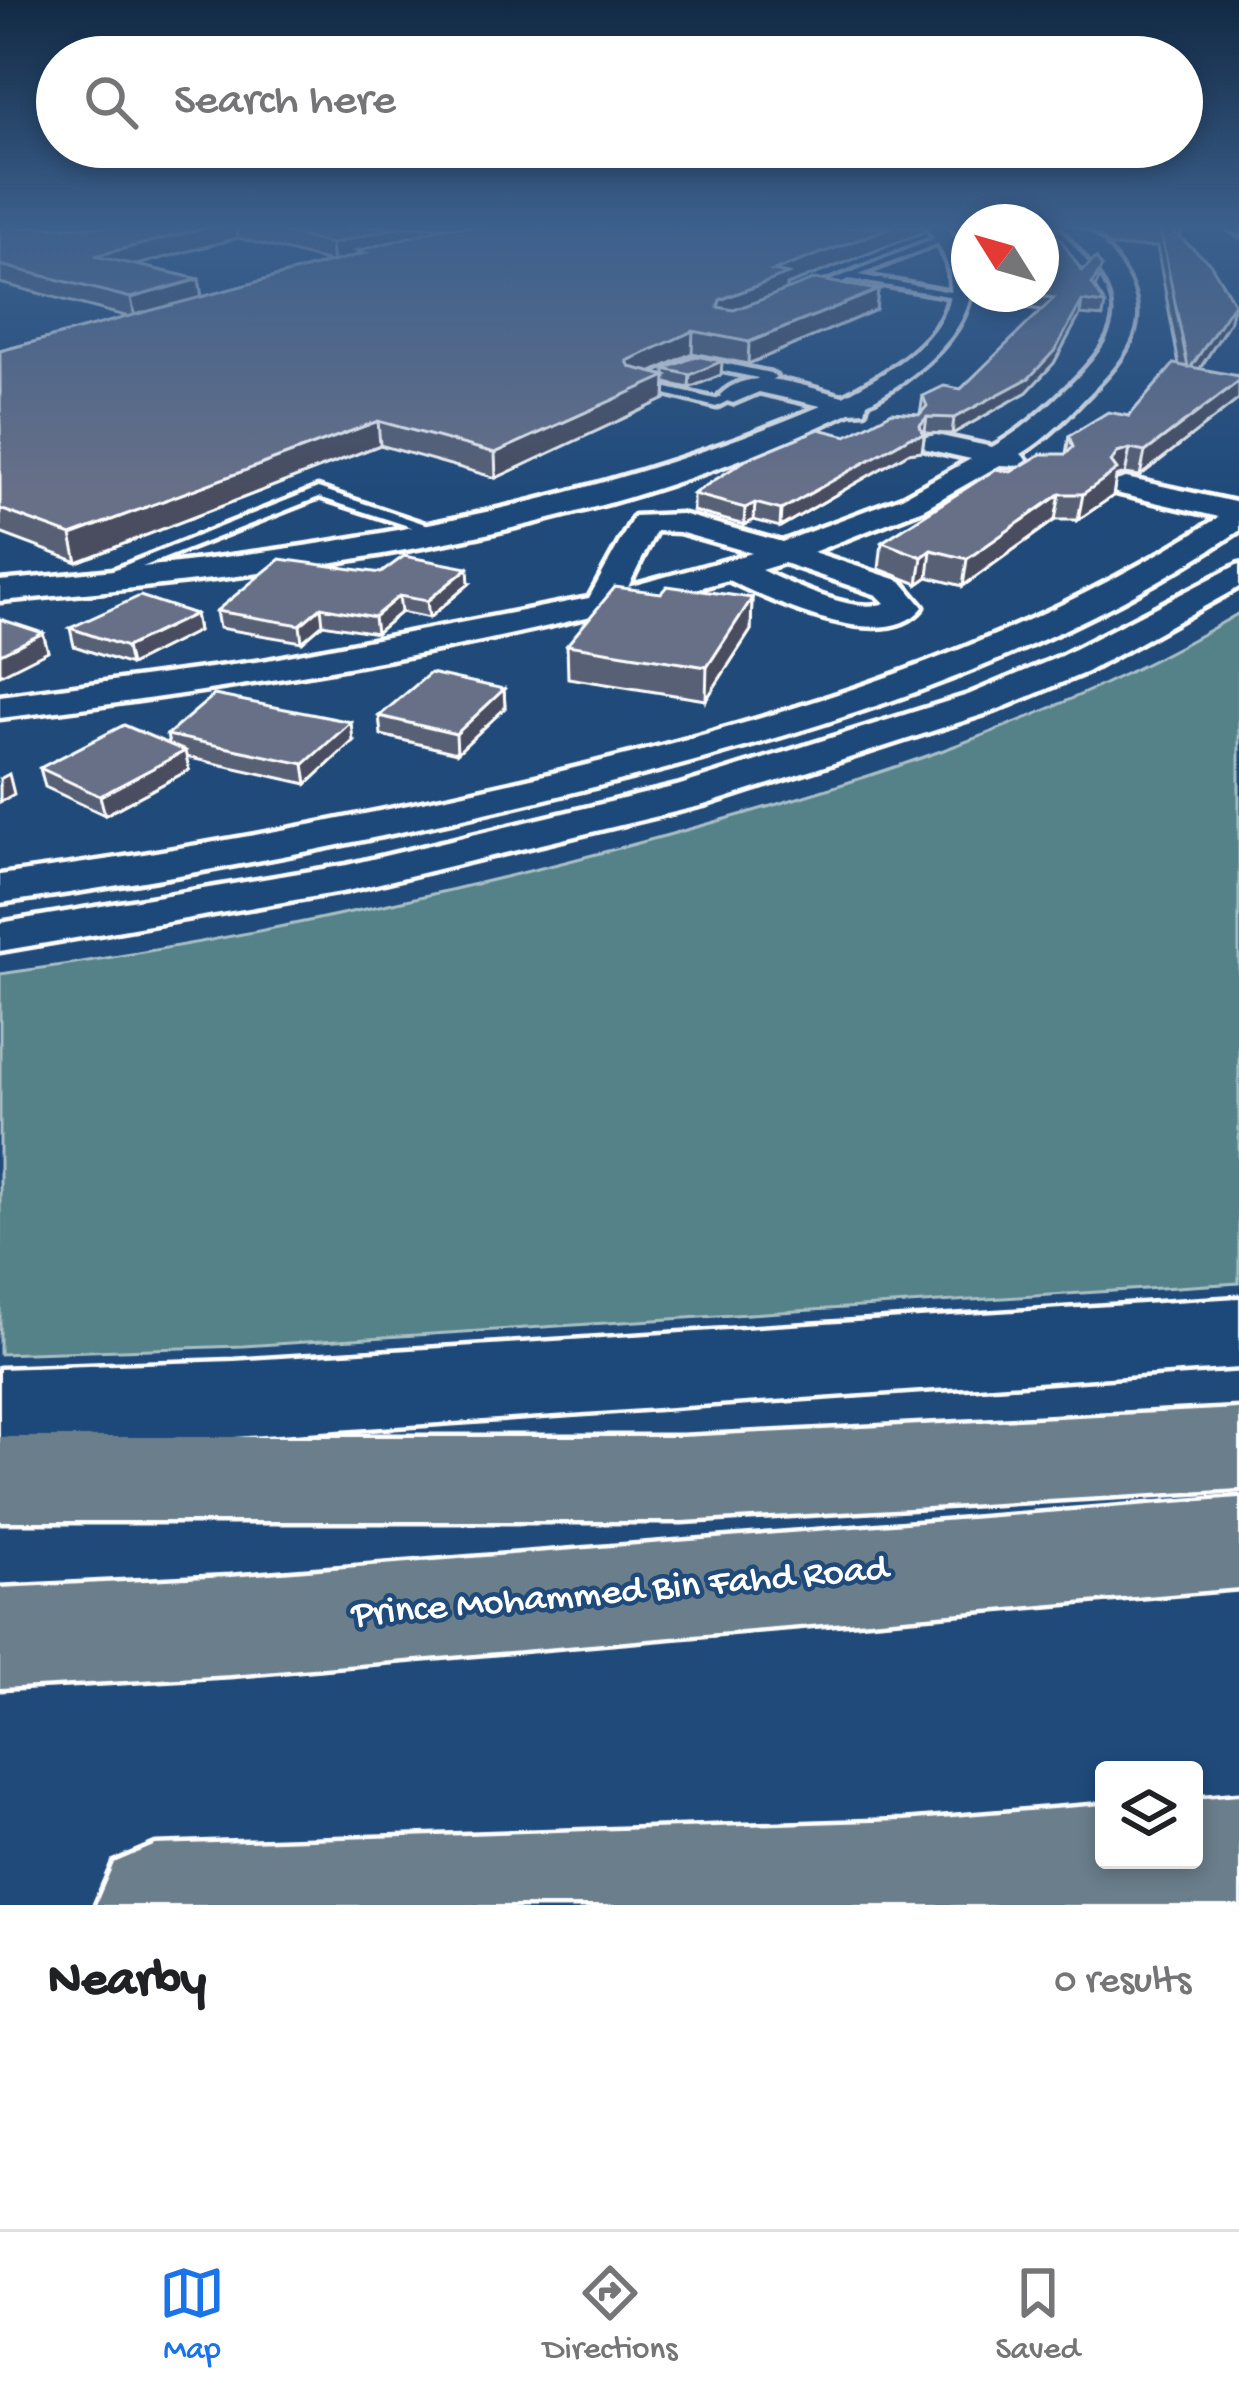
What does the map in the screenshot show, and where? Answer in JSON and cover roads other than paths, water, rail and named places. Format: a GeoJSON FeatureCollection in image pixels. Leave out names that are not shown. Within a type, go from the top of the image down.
{"type":"FeatureCollection","features":[{"type":"Feature","properties":{"kind":"highway"},"geometry":{"type":"LineString","coordinates":[[0,1479],[682,1479],[1239,1449]]}},
{"type":"Feature","properties":{"kind":"highway","name":"Prince Mohammed Bin Fahd Road"},"geometry":{"type":"LineString","coordinates":[[0,1638],[254,1624],[1239,1543]]}},
{"type":"Feature","properties":{"kind":"highway"},"geometry":{"type":"LineString","coordinates":[[1203,1855],[1239,1853]]}},
{"type":"Feature","properties":{"kind":"highway"},"geometry":{"type":"LineString","coordinates":[[156,1905],[904,1880],[1095,1865]]}},
{"type":"Feature","properties":{"kind":"main road"},"geometry":{"type":"LineString","coordinates":[[0,1407],[234,1399],[1239,1333]]}},
{"type":"Feature","properties":{"kind":"street"},"geometry":{"type":"LineString","coordinates":[[0,591],[88,583],[156,566],[296,558],[438,531],[640,482],[855,415],[930,350],[953,316]]}},
{"type":"Feature","properties":{"kind":"street"},"geometry":{"type":"LineString","coordinates":[[0,706],[337,659],[604,602],[783,552],[1029,454],[1077,403],[1120,346],[1127,316]]}},
{"type":"Feature","properties":{"kind":"street"},"geometry":{"type":"LineString","coordinates":[[745,389],[855,415]]}},
{"type":"Feature","properties":{"kind":"street"},"geometry":{"type":"LineString","coordinates":[[947,436],[1029,454]]}},
{"type":"Feature","properties":{"kind":"street"},"geometry":{"type":"LineString","coordinates":[[1239,493],[1136,480],[1239,514]]}},
{"type":"Feature","properties":{"kind":"street"},"geometry":{"type":"LineString","coordinates":[[0,889],[331,835],[464,808],[826,712],[1020,641],[1175,563],[1239,514]]}},
{"type":"Feature","properties":{"kind":"street"},"geometry":{"type":"LineString","coordinates":[[604,602],[645,522],[680,523],[783,552],[889,589],[906,608],[873,620],[785,594],[731,569]]}},
{"type":"Feature","properties":{"kind":"street"},"geometry":{"type":"LineString","coordinates":[[0,937],[347,878],[689,796],[981,704],[1074,664],[1239,574]]}},
{"type":"Feature","properties":{"kind":"lane"},"geometry":{"type":"LineString","coordinates":[[694,361],[770,377],[745,389],[716,403],[637,385],[694,361]]}},
{"type":"Feature","properties":{"kind":"lane"},"geometry":{"type":"LineString","coordinates":[[156,566],[318,492],[438,531]]}}]}
